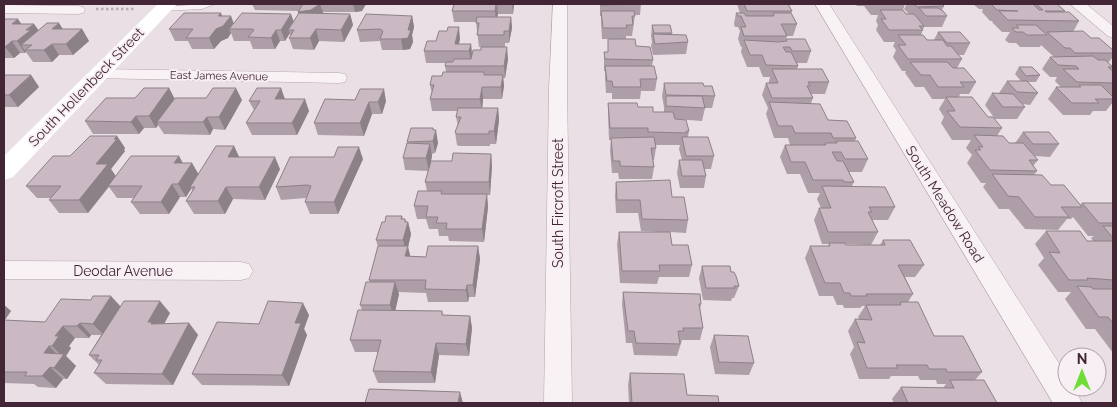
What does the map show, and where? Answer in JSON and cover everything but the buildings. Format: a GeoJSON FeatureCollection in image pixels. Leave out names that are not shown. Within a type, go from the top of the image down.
{"type":"FeatureCollection","features":[{"type":"Feature","properties":{"kind":"street","name":"South Fircroft Street"},"geometry":{"type":"LineString","coordinates":[[558,403],[560,4]]}},
{"type":"Feature","properties":{"kind":"street","name":"South Meadow Road"},"geometry":{"type":"LineString","coordinates":[[822,4],[1068,403]]}},
{"type":"Feature","properties":{"kind":"street"},"geometry":{"type":"LineString","coordinates":[[1077,4],[1113,33]]}},
{"type":"Feature","properties":{"kind":"street","name":"South Hollenbeck Street"},"geometry":{"type":"LineString","coordinates":[[4,171],[165,6]]}},
{"type":"Feature","properties":{"kind":"street"},"geometry":{"type":"LineString","coordinates":[[4,9],[78,10]]}},
{"type":"Feature","properties":{"kind":"street","name":"East James Avenue"},"geometry":{"type":"LineString","coordinates":[[98,74],[339,78]]}},
{"type":"Feature","properties":{"kind":"street","name":"Deodar Avenue"},"geometry":{"type":"LineString","coordinates":[[4,270],[241,271]]}},
{"type":"Feature","properties":{"kind":"lane"},"geometry":{"type":"LineString","coordinates":[[165,6],[202,7],[211,4]]}},
{"type":"Feature","properties":{"kind":"path"},"geometry":{"type":"LineString","coordinates":[[78,10],[165,6]]}}]}
